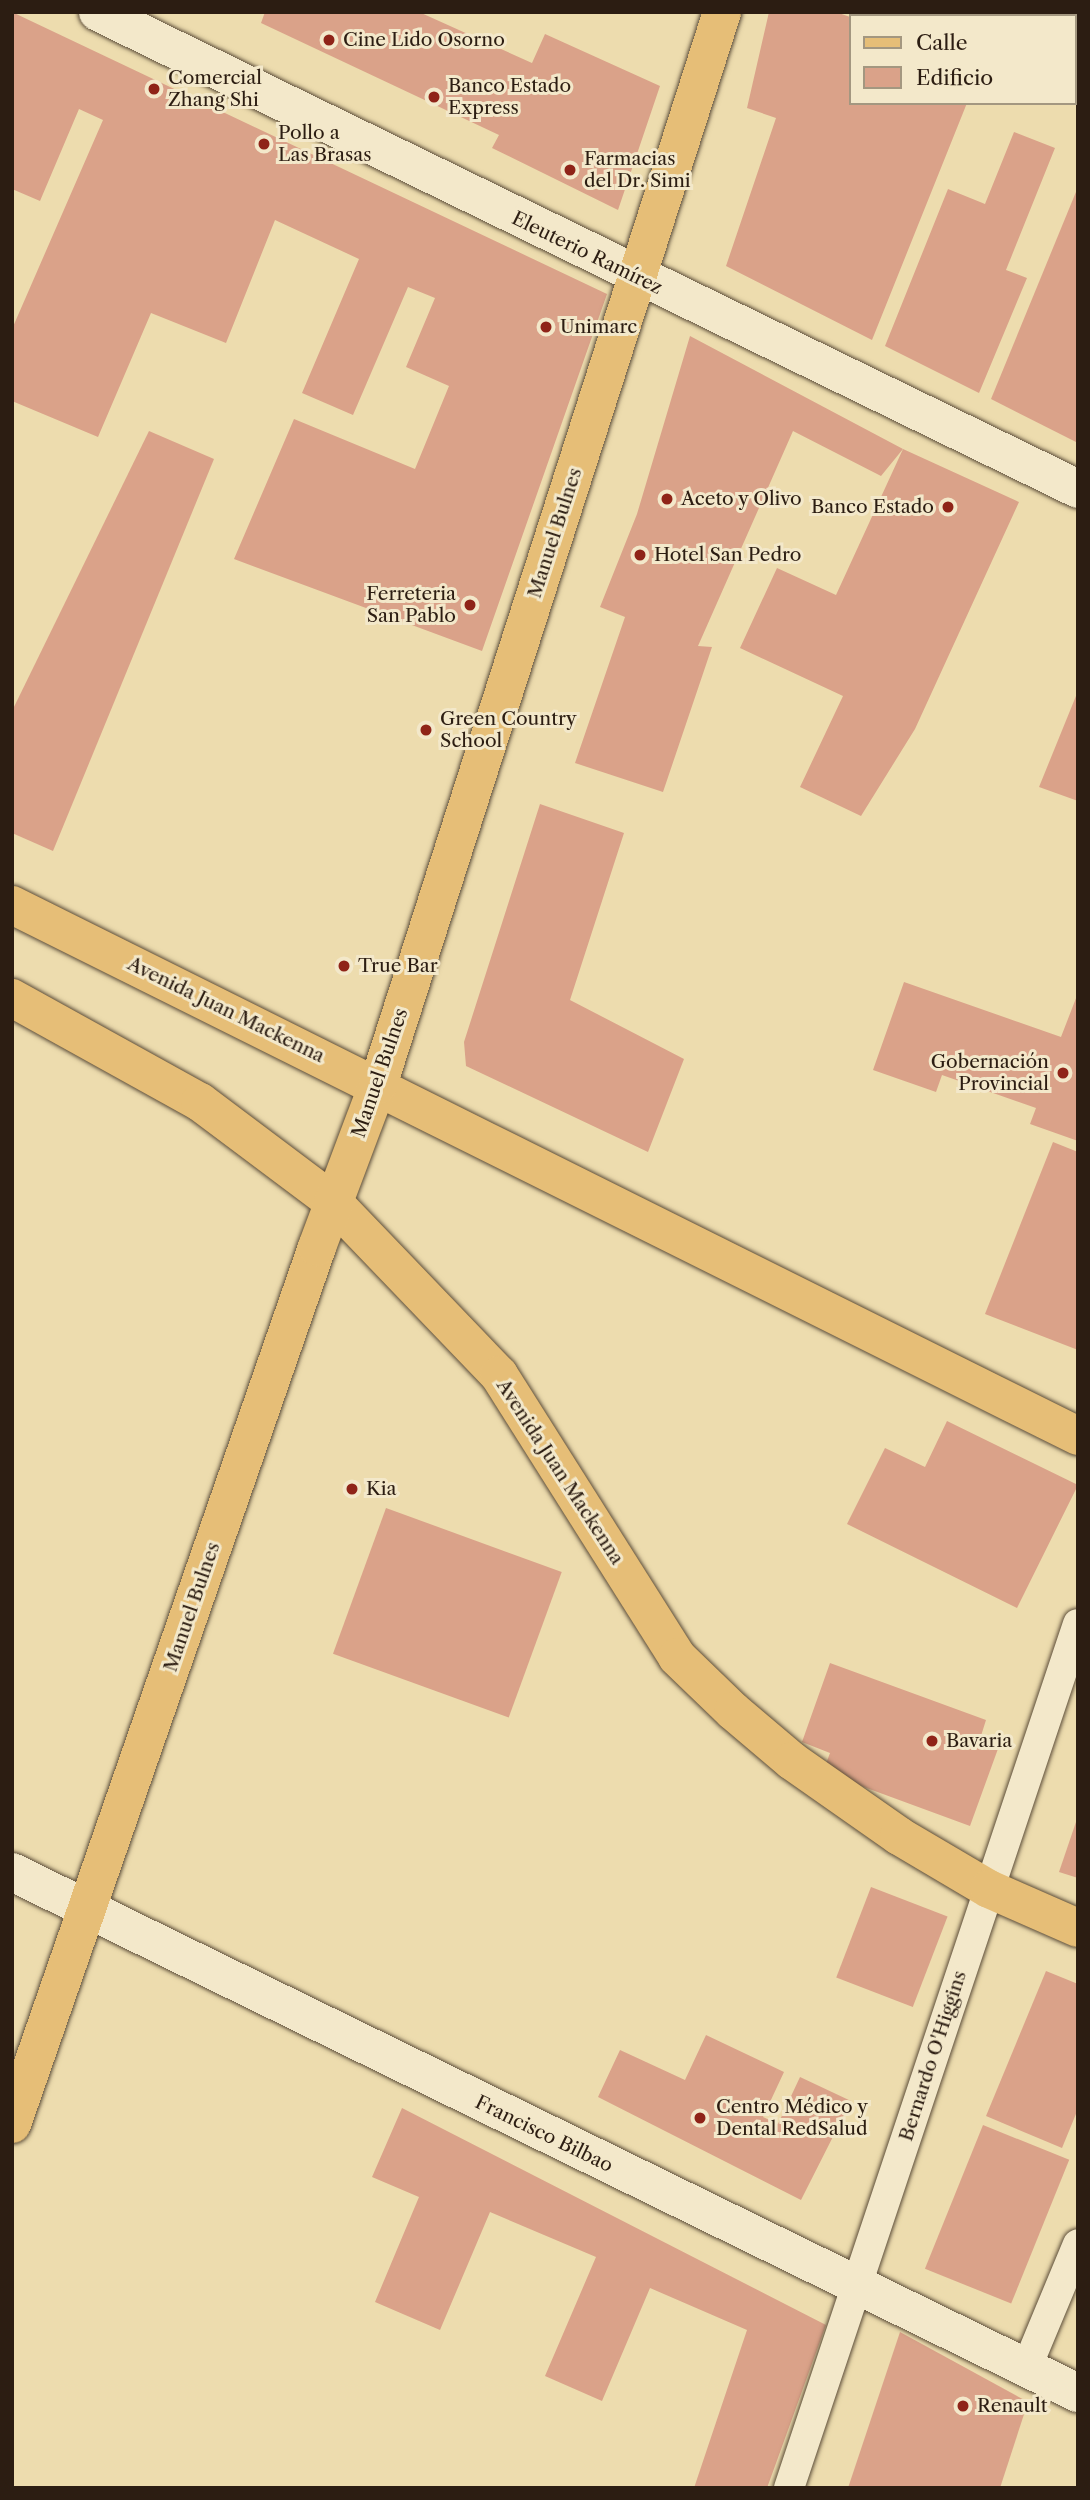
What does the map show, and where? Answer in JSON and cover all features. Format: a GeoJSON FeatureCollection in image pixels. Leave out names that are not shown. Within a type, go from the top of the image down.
{"type":"FeatureCollection","features":[{"type":"Feature","properties":{"kind":"main road","name":"Manuel Bulnes"},"geometry":{"type":"LineString","coordinates":[[12,2124],[332,1202],[379,1085],[722,12]]}},
{"type":"Feature","properties":{"kind":"main road","name":"Avenida Juan Mackenna"},"geometry":{"type":"LineString","coordinates":[[12,905],[379,1085],[1078,1436]]}},
{"type":"Feature","properties":{"kind":"main road","name":"Avenida Juan Mackenna"},"geometry":{"type":"LineString","coordinates":[[12,998],[200,1102],[332,1202],[499,1375],[677,1657],[792,1762],[899,1836],[989,1889],[1078,1928]]}},
{"type":"Feature","properties":{"kind":"street","name":"Eleuterio Ramírez"},"geometry":{"type":"LineString","coordinates":[[98,12],[637,278],[1078,489]]}},
{"type":"Feature","properties":{"kind":"street","name":"Bernardo O'Higgins"},"geometry":{"type":"LineString","coordinates":[[789,2488],[1078,1624]]}},
{"type":"Feature","properties":{"kind":"street","name":"Francisco Bilbao"},"geometry":{"type":"LineString","coordinates":[[12,1872],[856,2287],[1078,2393]]}},
{"type":"Feature","properties":{"kind":"street"},"geometry":{"type":"LineString","coordinates":[[1026,2369],[1078,2244]]}},
{"type":"Feature","properties":{"kind":"building"},"geometry":{"type":"Polygon","coordinates":[[[12,12],[607,294],[482,651],[234,559],[294,419],[415,469],[449,386],[406,367],[435,298],[408,287],[353,415],[302,393],[359,259],[275,220],[226,343],[151,313],[98,437],[12,401],[12,329],[103,120],[79,109],[40,201],[12,189],[12,12]]]}},
{"type":"Feature","properties":{"kind":"building"},"geometry":{"type":"Polygon","coordinates":[[[265,12],[419,12],[532,63],[545,34],[660,86],[618,210],[492,148],[499,135],[261,23],[265,12]]]}},
{"type":"Feature","properties":{"kind":"building"},"geometry":{"type":"Polygon","coordinates":[[[769,12],[836,12],[848,16],[848,105],[966,105],[872,340],[726,266],[776,118],[747,108],[769,12]]]}},
{"type":"Feature","properties":{"kind":"building"},"geometry":{"type":"Polygon","coordinates":[[[893,12],[1013,12],[952,14],[893,12]]]}},
{"type":"Feature","properties":{"kind":"building"},"geometry":{"type":"Polygon","coordinates":[[[1014,132],[1055,148],[1006,270],[1027,278],[979,393],[885,346],[948,189],[985,204],[1014,132]]]}},
{"type":"Feature","properties":{"kind":"building"},"geometry":{"type":"Polygon","coordinates":[[[1078,187],[1078,443],[991,399],[1078,187]]]}},
{"type":"Feature","properties":{"kind":"building"},"geometry":{"type":"Polygon","coordinates":[[[690,336],[903,449],[881,476],[793,431],[698,646],[712,647],[663,792],[575,763],[625,617],[600,607],[637,514],[690,336]]]}},
{"type":"Feature","properties":{"kind":"building"},"geometry":{"type":"Polygon","coordinates":[[[149,431],[214,459],[53,851],[12,833],[12,711],[149,431]]]}},
{"type":"Feature","properties":{"kind":"building"},"geometry":{"type":"Polygon","coordinates":[[[903,449],[1019,502],[915,729],[861,816],[800,787],[843,696],[740,648],[777,568],[836,595],[903,449]]]}},
{"type":"Feature","properties":{"kind":"building"},"geometry":{"type":"Polygon","coordinates":[[[1078,691],[1078,801],[1039,787],[1078,691]]]}},
{"type":"Feature","properties":{"kind":"building"},"geometry":{"type":"Polygon","coordinates":[[[540,804],[624,833],[570,1000],[684,1059],[648,1152],[466,1066],[464,1042],[540,804]]]}},
{"type":"Feature","properties":{"kind":"building"},"geometry":{"type":"Polygon","coordinates":[[[904,982],[1061,1037],[1078,993],[1078,1141],[1030,1124],[1036,1108],[942,1075],[936,1092],[873,1070],[904,982]]]}},
{"type":"Feature","properties":{"kind":"building"},"geometry":{"type":"Polygon","coordinates":[[[1053,1142],[1078,1152],[1078,1350],[985,1314],[1053,1142]]]}},
{"type":"Feature","properties":{"kind":"building"},"geometry":{"type":"Polygon","coordinates":[[[947,1421],[1078,1485],[1017,1608],[847,1524],[885,1448],[925,1467],[947,1421]]]}},
{"type":"Feature","properties":{"kind":"building"},"geometry":{"type":"Polygon","coordinates":[[[386,1508],[562,1572],[509,1718],[333,1654],[386,1508]]]}},
{"type":"Feature","properties":{"kind":"building"},"geometry":{"type":"Polygon","coordinates":[[[830,1663],[986,1720],[980,1739],[999,1746],[970,1826],[823,1772],[830,1753],[802,1742],[830,1663]]]}},
{"type":"Feature","properties":{"kind":"building"},"geometry":{"type":"Polygon","coordinates":[[[1078,1819],[1078,1878],[1059,1872],[1078,1819]]]}},
{"type":"Feature","properties":{"kind":"building"},"geometry":{"type":"Polygon","coordinates":[[[871,1887],[948,1916],[913,2007],[836,1978],[871,1887]]]}},
{"type":"Feature","properties":{"kind":"building"},"geometry":{"type":"Polygon","coordinates":[[[1046,1971],[1078,1984],[1078,2109],[1062,2148],[986,2116],[1046,1971]]]}},
{"type":"Feature","properties":{"kind":"building","name":"Centro Médico y Dental RedSalud"},"geometry":{"type":"Polygon","coordinates":[[[706,2035],[784,2072],[763,2117],[778,2124],[800,2077],[851,2101],[801,2200],[598,2097],[620,2050],[685,2080],[706,2035]]]}},
{"type":"Feature","properties":{"kind":"building"},"geometry":{"type":"Polygon","coordinates":[[[402,2108],[826,2325],[767,2488],[694,2488],[747,2330],[650,2288],[602,2401],[545,2376],[596,2257],[490,2212],[440,2330],[375,2302],[419,2197],[372,2177],[402,2108]]]}},
{"type":"Feature","properties":{"kind":"building"},"geometry":{"type":"Polygon","coordinates":[[[983,2125],[1069,2160],[1011,2304],[925,2269],[983,2125]]]}},
{"type":"Feature","properties":{"kind":"building"},"geometry":{"type":"Polygon","coordinates":[[[900,2332],[1028,2402],[1000,2488],[848,2488],[900,2332]]]}},
{"type":"Feature","properties":{"kind":"place","name":"Cine Lido Osorno"},"geometry":{"type":"Point","coordinates":[329,40]}},
{"type":"Feature","properties":{"kind":"place","name":"Comercial Zhang Shi"},"geometry":{"type":"Point","coordinates":[154,89]}},
{"type":"Feature","properties":{"kind":"place","name":"Banco Estado Express"},"geometry":{"type":"Point","coordinates":[434,97]}},
{"type":"Feature","properties":{"kind":"place","name":"Pollo a Las Brasas"},"geometry":{"type":"Point","coordinates":[264,144]}},
{"type":"Feature","properties":{"kind":"place","name":"Farmacias del Dr. Simi"},"geometry":{"type":"Point","coordinates":[570,170]}},
{"type":"Feature","properties":{"kind":"place","name":"Unimarc"},"geometry":{"type":"Point","coordinates":[546,327]}},
{"type":"Feature","properties":{"kind":"place","name":"Aceto y Olivo"},"geometry":{"type":"Point","coordinates":[667,499]}},
{"type":"Feature","properties":{"kind":"place","name":"Banco Estado"},"geometry":{"type":"Point","coordinates":[948,507]}},
{"type":"Feature","properties":{"kind":"place","name":"Hotel San Pedro"},"geometry":{"type":"Point","coordinates":[640,555]}},
{"type":"Feature","properties":{"kind":"place","name":"Ferreteria San Pablo"},"geometry":{"type":"Point","coordinates":[470,605]}},
{"type":"Feature","properties":{"kind":"place","name":"Green Country School"},"geometry":{"type":"Point","coordinates":[426,730]}},
{"type":"Feature","properties":{"kind":"place","name":"True Bar"},"geometry":{"type":"Point","coordinates":[344,966]}},
{"type":"Feature","properties":{"kind":"place","name":"Gobernación Provincial"},"geometry":{"type":"Point","coordinates":[1063,1073]}},
{"type":"Feature","properties":{"kind":"place","name":"Kia"},"geometry":{"type":"Point","coordinates":[352,1489]}},
{"type":"Feature","properties":{"kind":"place","name":"Bavaria"},"geometry":{"type":"Point","coordinates":[932,1741]}},
{"type":"Feature","properties":{"kind":"place","name":"Centro Médico y Dental RedSalud"},"geometry":{"type":"Point","coordinates":[700,2118]}},
{"type":"Feature","properties":{"kind":"place","name":"Renault"},"geometry":{"type":"Point","coordinates":[963,2406]}}]}
